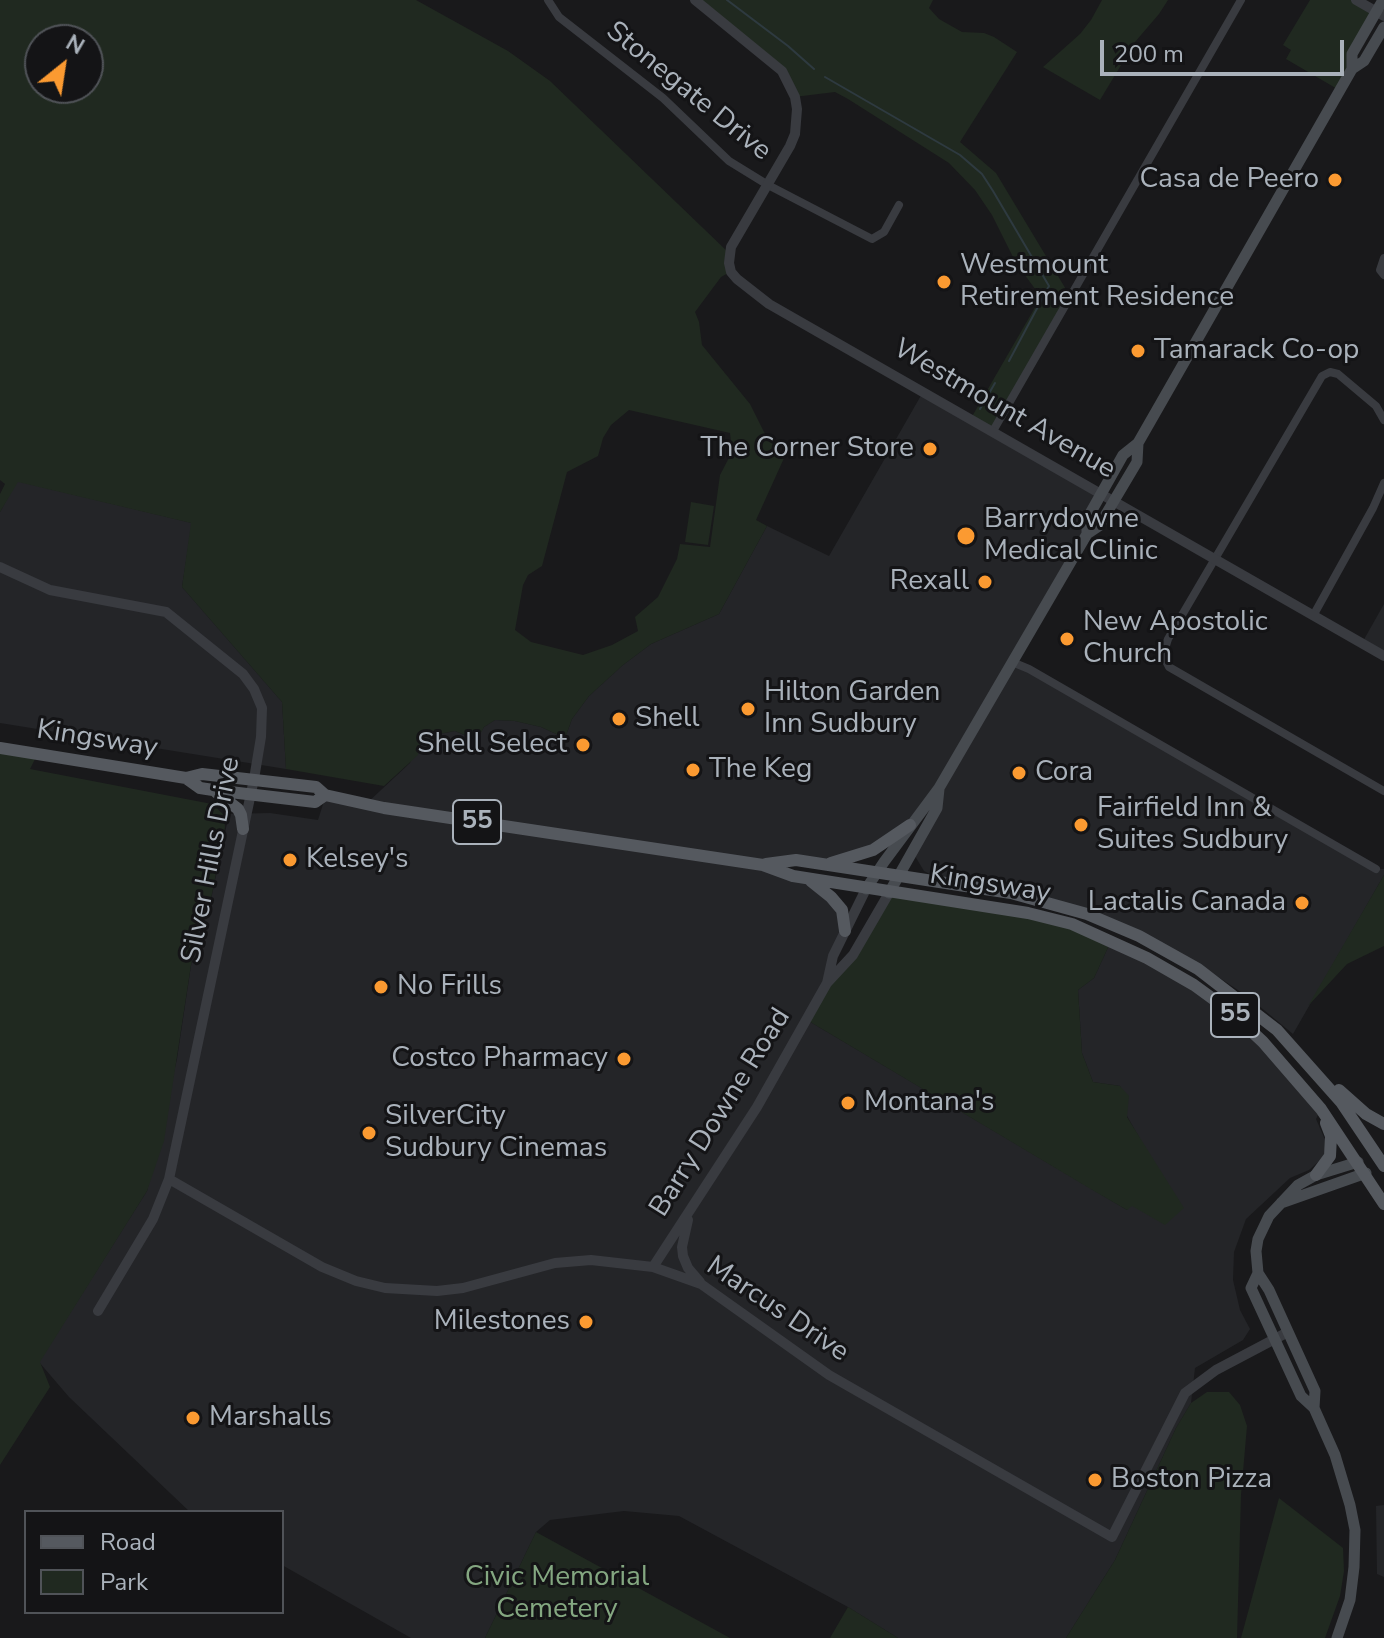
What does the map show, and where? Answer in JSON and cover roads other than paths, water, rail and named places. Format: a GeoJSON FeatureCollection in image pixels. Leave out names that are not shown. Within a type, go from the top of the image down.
{"type":"FeatureCollection","features":[{"type":"Feature","properties":{"kind":"main road","name":"Barry Downe Road"},"geometry":{"type":"LineString","coordinates":[[1352,69],[1352,54],[1380,14],[1383,0]]}},
{"type":"Feature","properties":{"kind":"main road","name":"Barry Downe Road"},"geometry":{"type":"LineString","coordinates":[[1087,534],[1087,519],[1123,455],[1138,443],[1352,69],[1364,61],[1384,27]]}},
{"type":"Feature","properties":{"kind":"main road","name":"Barry Downe Road"},"geometry":{"type":"LineString","coordinates":[[866,889],[939,788],[1087,534],[1099,526],[1137,462],[1138,443]]}},
{"type":"Feature","properties":{"kind":"main road","name":"Kingsway"},"geometry":{"type":"LineString","coordinates":[[0,748],[186,778],[202,774],[316,787],[325,795],[384,808],[763,865],[808,879],[1050,917],[1147,958],[1194,985],[1231,1012],[1287,1068],[1326,1116],[1384,1204]]}},
{"type":"Feature","properties":{"kind":"main road","name":"Kingsway"},"geometry":{"type":"LineString","coordinates":[[186,778],[200,788],[213,790],[315,802],[325,795]]}},
{"type":"Feature","properties":{"kind":"main road","name":"Barry Downe Road"},"geometry":{"type":"LineString","coordinates":[[889,893],[937,808],[939,788]]}},
{"type":"Feature","properties":{"kind":"main road"},"geometry":{"type":"LineString","coordinates":[[213,790],[238,809],[243,829]]}},
{"type":"Feature","properties":{"kind":"main road"},"geometry":{"type":"LineString","coordinates":[[822,864],[873,850],[910,825]]}},
{"type":"Feature","properties":{"kind":"main road","name":"Kingsway"},"geometry":{"type":"LineString","coordinates":[[763,865],[796,860],[1044,901],[1087,914],[1139,936],[1198,969],[1250,1007],[1292,1045],[1355,1121],[1382,1160]]}},
{"type":"Feature","properties":{"kind":"main road"},"geometry":{"type":"LineString","coordinates":[[808,879],[842,910],[845,931]]}},
{"type":"Feature","properties":{"kind":"main road"},"geometry":{"type":"LineString","coordinates":[[1313,1069],[1366,1114],[1384,1124]]}},
{"type":"Feature","properties":{"kind":"main road"},"geometry":{"type":"LineString","coordinates":[[1316,1175],[1330,1156],[1331,1136],[1326,1127],[1326,1116]]}},
{"type":"Feature","properties":{"kind":"main road"},"geometry":{"type":"LineString","coordinates":[[1280,1203],[1382,1160]]}},
{"type":"Feature","properties":{"kind":"main road"},"geometry":{"type":"LineString","coordinates":[[1314,1408],[1315,1391],[1269,1290],[1258,1273],[1258,1239],[1269,1216],[1298,1185],[1316,1175],[1362,1168]]}},
{"type":"Feature","properties":{"kind":"main road"},"geometry":{"type":"LineString","coordinates":[[1258,1273],[1251,1288],[1301,1396],[1314,1408],[1335,1455],[1355,1530],[1350,1600],[1337,1638]]}},
{"type":"Feature","properties":{"kind":"street","name":"Stonegate Drive"},"geometry":{"type":"LineString","coordinates":[[548,0],[559,17],[663,98],[722,155],[768,185],[872,239],[884,232],[899,205]]}},
{"type":"Feature","properties":{"kind":"street","name":"Westmount Avenue"},"geometry":{"type":"LineString","coordinates":[[695,0],[776,65],[786,76],[797,109],[795,134],[731,247],[729,263],[737,279],[769,304],[1384,656]]}},
{"type":"Feature","properties":{"kind":"street"},"geometry":{"type":"LineString","coordinates":[[993,431],[1241,0]]}},
{"type":"Feature","properties":{"kind":"street"},"geometry":{"type":"LineString","coordinates":[[1356,0],[1380,14]]}},
{"type":"Feature","properties":{"kind":"street"},"geometry":{"type":"LineString","coordinates":[[1382,272],[1384,258]]}},
{"type":"Feature","properties":{"kind":"street"},"geometry":{"type":"LineString","coordinates":[[1384,420],[1376,406],[1338,374],[1330,372],[1322,376],[1163,649],[1169,667],[1384,791]]}},
{"type":"Feature","properties":{"kind":"street"},"geometry":{"type":"LineString","coordinates":[[1313,616],[1384,483]]}},
{"type":"Feature","properties":{"kind":"street","name":"Silver Hills Drive"},"geometry":{"type":"LineString","coordinates":[[0,567],[50,590],[166,612],[243,674],[262,708],[254,779],[169,1179],[153,1219],[98,1311]]}},
{"type":"Feature","properties":{"kind":"street"},"geometry":{"type":"LineString","coordinates":[[1012,662],[1376,869]]}},
{"type":"Feature","properties":{"kind":"street","name":"Barry Downe Road"},"geometry":{"type":"LineString","coordinates":[[827,983],[833,956],[866,889]]}},
{"type":"Feature","properties":{"kind":"street","name":"Barry Downe Road"},"geometry":{"type":"LineString","coordinates":[[653,1267],[757,1107],[827,983],[853,955],[889,893]]}},
{"type":"Feature","properties":{"kind":"street","name":"Marcus Drive"},"geometry":{"type":"LineString","coordinates":[[169,1179],[322,1267],[356,1281],[385,1288],[437,1291],[463,1288],[571,1260],[628,1262],[653,1267],[701,1284],[829,1375],[1112,1537],[1185,1393],[1216,1370],[1273,1339]]}},
{"type":"Feature","properties":{"kind":"street"},"geometry":{"type":"LineString","coordinates":[[690,1211],[682,1247],[684,1260],[701,1284]]}},
{"type":"Feature","properties":{"kind":"street"},"geometry":{"type":"LineString","coordinates":[[1273,1339],[1288,1332]]}},
{"type":"Feature","properties":{"kind":"waterway"},"geometry":{"type":"LineString","coordinates":[[727,0],[814,69]]}},
{"type":"Feature","properties":{"kind":"waterway"},"geometry":{"type":"LineString","coordinates":[[825,77],[960,155],[982,174],[1049,286],[1009,361]]}},
{"type":"Feature","properties":{"kind":"waterway"},"geometry":{"type":"LineString","coordinates":[[980,409],[995,383]]}},
{"type":"Feature","properties":{"kind":"place","name":"Casa de Peero"},"geometry":{"type":"Point","coordinates":[1335,180]}},
{"type":"Feature","properties":{"kind":"place","name":"Westmount Retirement Residence"},"geometry":{"type":"Point","coordinates":[944,282]}},
{"type":"Feature","properties":{"kind":"place","name":"Tamarack Co-op"},"geometry":{"type":"Point","coordinates":[1138,351]}},
{"type":"Feature","properties":{"kind":"place","name":"The Corner Store"},"geometry":{"type":"Point","coordinates":[930,449]}},
{"type":"Feature","properties":{"kind":"place","name":"Barrydowne Medical Clinic"},"geometry":{"type":"Point","coordinates":[966,536]}},
{"type":"Feature","properties":{"kind":"place","name":"Rexall"},"geometry":{"type":"Point","coordinates":[985,582]}},
{"type":"Feature","properties":{"kind":"place","name":"New Apostolic Church"},"geometry":{"type":"Point","coordinates":[1067,639]}},
{"type":"Feature","properties":{"kind":"place","name":"Hilton Garden Inn Sudbury"},"geometry":{"type":"Point","coordinates":[748,709]}},
{"type":"Feature","properties":{"kind":"place","name":"Shell"},"geometry":{"type":"Point","coordinates":[619,719]}},
{"type":"Feature","properties":{"kind":"place","name":"Shell Select"},"geometry":{"type":"Point","coordinates":[583,745]}},
{"type":"Feature","properties":{"kind":"place","name":"The Keg"},"geometry":{"type":"Point","coordinates":[693,770]}},
{"type":"Feature","properties":{"kind":"place","name":"Cora"},"geometry":{"type":"Point","coordinates":[1019,773]}},
{"type":"Feature","properties":{"kind":"place","name":"Fairfield Inn & Suites Sudbury"},"geometry":{"type":"Point","coordinates":[1081,825]}},
{"type":"Feature","properties":{"kind":"place","name":"Kelsey's"},"geometry":{"type":"Point","coordinates":[290,860]}},
{"type":"Feature","properties":{"kind":"place","name":"Lactalis Canada"},"geometry":{"type":"Point","coordinates":[1302,903]}},
{"type":"Feature","properties":{"kind":"place","name":"No Frills"},"geometry":{"type":"Point","coordinates":[381,987]}},
{"type":"Feature","properties":{"kind":"place","name":"Costco Pharmacy"},"geometry":{"type":"Point","coordinates":[624,1059]}},
{"type":"Feature","properties":{"kind":"place","name":"Montana's"},"geometry":{"type":"Point","coordinates":[848,1103]}},
{"type":"Feature","properties":{"kind":"place","name":"SilverCity Sudbury Cinemas"},"geometry":{"type":"Point","coordinates":[369,1133]}},
{"type":"Feature","properties":{"kind":"place","name":"Milestones"},"geometry":{"type":"Point","coordinates":[586,1322]}},
{"type":"Feature","properties":{"kind":"place","name":"Marshalls"},"geometry":{"type":"Point","coordinates":[193,1418]}},
{"type":"Feature","properties":{"kind":"place","name":"Boston Pizza"},"geometry":{"type":"Point","coordinates":[1095,1480]}},
{"type":"Feature","properties":{"kind":"park label","name":"Civic Memorial Cemetery"},"geometry":{"type":"Point","coordinates":[557,1594]}}]}
